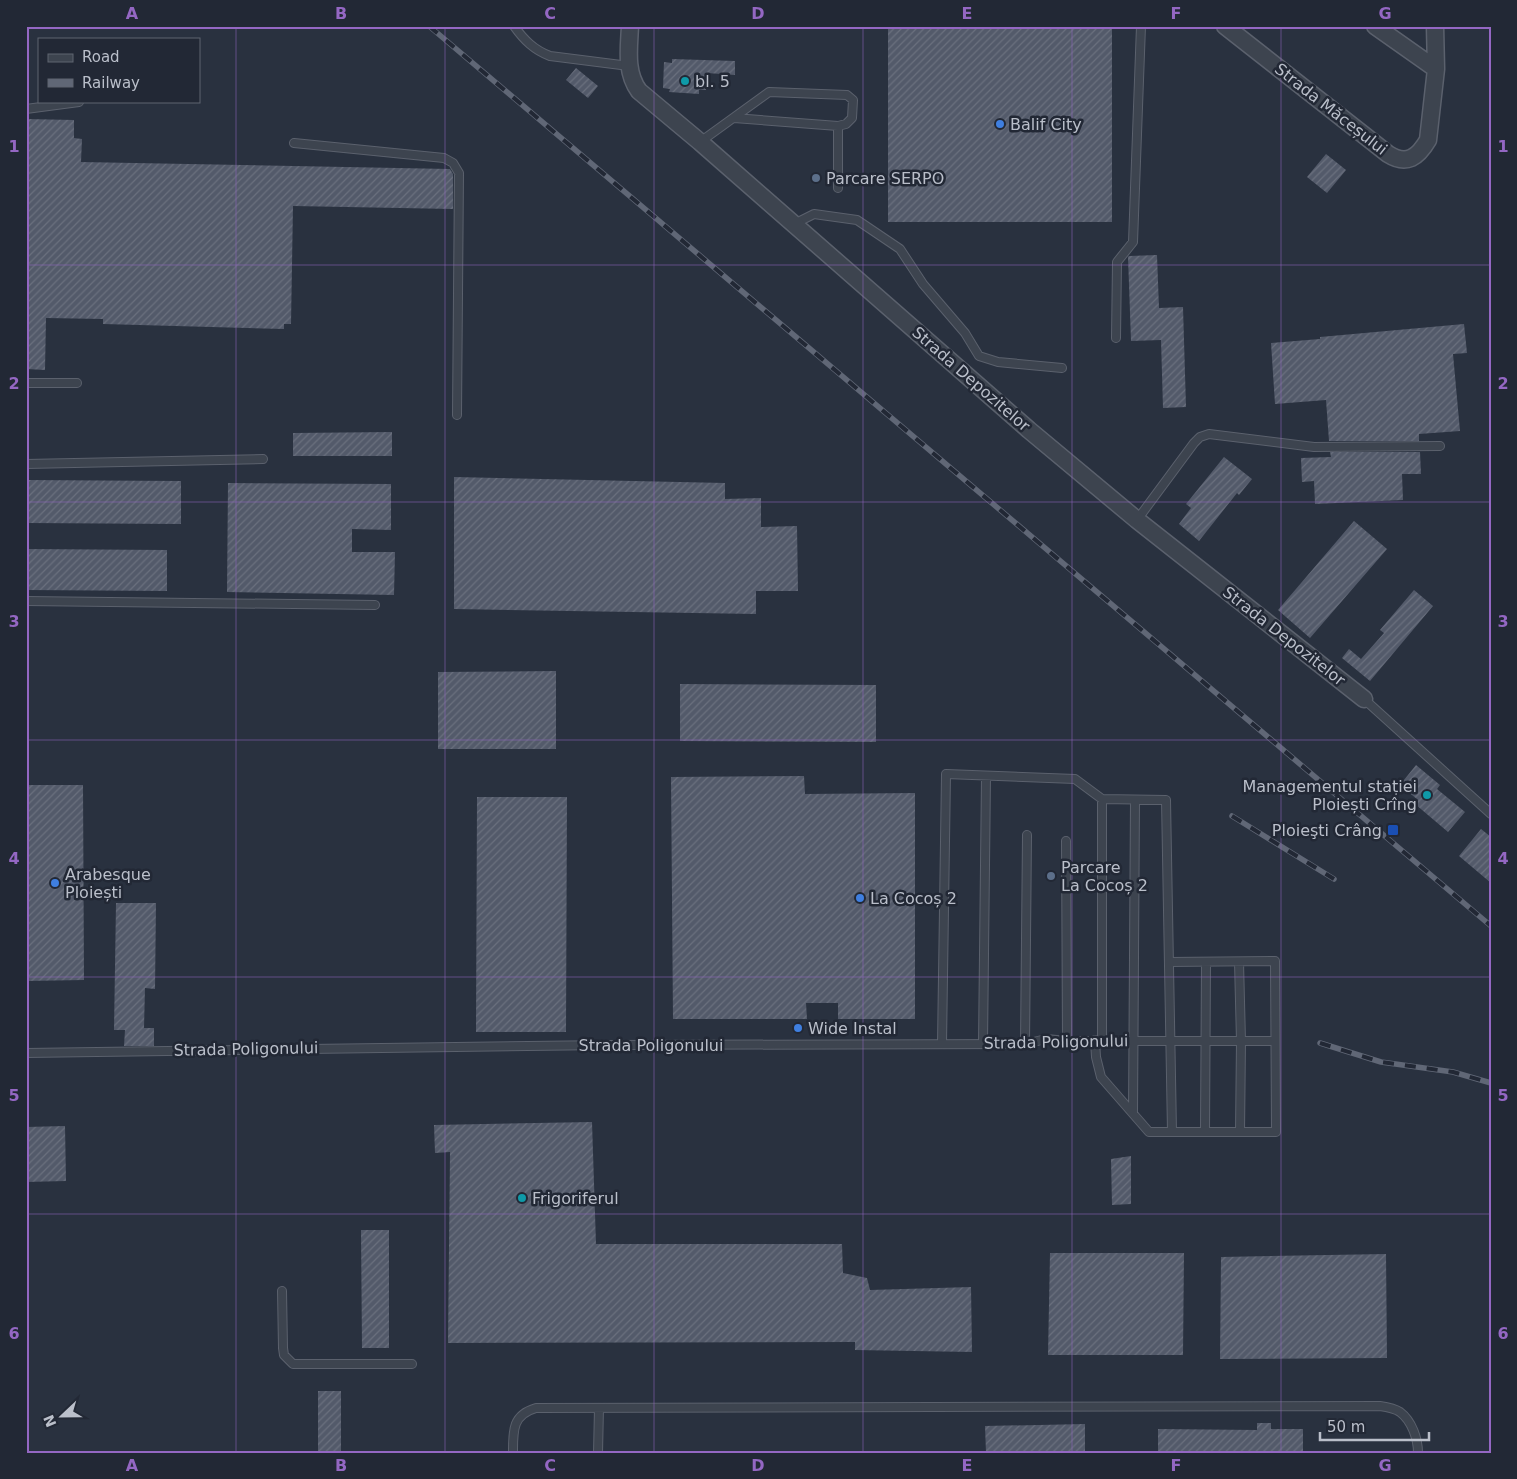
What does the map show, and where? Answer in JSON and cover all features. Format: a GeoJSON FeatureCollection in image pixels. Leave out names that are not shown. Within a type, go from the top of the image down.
{"type":"FeatureCollection","features":[{"type":"Feature","properties":{"kind":"street","name":"Strada Depozitelor"},"geometry":{"type":"LineString","coordinates":[[630,26],[629,66],[633,84],[639,91],[700,142],[1029,430],[1138,520],[1364,699]]}},
{"type":"Feature","properties":{"kind":"street","name":"Strada Măceșului"},"geometry":{"type":"LineString","coordinates":[[1225,26],[1397,160],[1406,160],[1417,154],[1428,140],[1436,69]]}},
{"type":"Feature","properties":{"kind":"street"},"geometry":{"type":"LineString","coordinates":[[1375,26],[1436,69]]}},
{"type":"Feature","properties":{"kind":"street"},"geometry":{"type":"LineString","coordinates":[[1435,26],[1436,69]]}},
{"type":"Feature","properties":{"kind":"lane"},"geometry":{"type":"LineString","coordinates":[[514,26],[528,44],[550,56],[629,66]]}},
{"type":"Feature","properties":{"kind":"lane"},"geometry":{"type":"LineString","coordinates":[[1116,338],[1117,262],[1134,242],[1141,26]]}},
{"type":"Feature","properties":{"kind":"lane"},"geometry":{"type":"LineString","coordinates":[[700,142],[769,92],[847,94],[853,100],[852,118],[846,124],[838,126],[734,118]]}},
{"type":"Feature","properties":{"kind":"lane"},"geometry":{"type":"LineString","coordinates":[[26,109],[79,102]]}},
{"type":"Feature","properties":{"kind":"lane"},"geometry":{"type":"LineString","coordinates":[[838,126],[838,188]]}},
{"type":"Feature","properties":{"kind":"lane"},"geometry":{"type":"LineString","coordinates":[[294,143],[444,158],[453,163],[459,173],[457,415]]}},
{"type":"Feature","properties":{"kind":"lane"},"geometry":{"type":"LineString","coordinates":[[794,224],[814,214],[857,220],[900,249],[923,284],[965,333],[979,356],[998,362],[1062,368]]}},
{"type":"Feature","properties":{"kind":"lane"},"geometry":{"type":"LineString","coordinates":[[26,383],[77,383]]}},
{"type":"Feature","properties":{"kind":"lane"},"geometry":{"type":"LineString","coordinates":[[1138,520],[1194,443],[1200,437],[1209,434],[1314,447],[1440,446]]}},
{"type":"Feature","properties":{"kind":"lane"},"geometry":{"type":"LineString","coordinates":[[26,464],[262,459]]}},
{"type":"Feature","properties":{"kind":"lane"},"geometry":{"type":"LineString","coordinates":[[26,601],[375,606]]}},
{"type":"Feature","properties":{"kind":"lane"},"geometry":{"type":"LineString","coordinates":[[1364,699],[1491,814]]}},
{"type":"Feature","properties":{"kind":"lane"},"geometry":{"type":"LineString","coordinates":[[942,1044],[946,774],[1075,780],[1102,799],[1166,800],[1172,1132]]}},
{"type":"Feature","properties":{"kind":"lane"},"geometry":{"type":"LineString","coordinates":[[983,1044],[986,776]]}},
{"type":"Feature","properties":{"kind":"lane"},"geometry":{"type":"LineString","coordinates":[[1102,799],[1098,1040],[1096,1057],[1101,1077],[1149,1132],[1276,1132],[1275,961],[1168,962]]}},
{"type":"Feature","properties":{"kind":"lane"},"geometry":{"type":"LineString","coordinates":[[1133,1113],[1135,800]]}},
{"type":"Feature","properties":{"kind":"lane"},"geometry":{"type":"LineString","coordinates":[[1025,1044],[1027,835]]}},
{"type":"Feature","properties":{"kind":"lane"},"geometry":{"type":"LineString","coordinates":[[1066,841],[1067,1040]]}},
{"type":"Feature","properties":{"kind":"lane"},"geometry":{"type":"LineString","coordinates":[[1205,1132],[1206,962]]}},
{"type":"Feature","properties":{"kind":"lane"},"geometry":{"type":"LineString","coordinates":[[1239,962],[1241,1041],[1240,1132]]}},
{"type":"Feature","properties":{"kind":"lane","name":"Strada Poligonului"},"geometry":{"type":"LineString","coordinates":[[26,1053],[607,1045],[1025,1044],[1046,1039],[1275,1041]]}},
{"type":"Feature","properties":{"kind":"lane"},"geometry":{"type":"LineString","coordinates":[[282,1291],[282,1348],[284,1355],[293,1364],[412,1364]]}},
{"type":"Feature","properties":{"kind":"lane"},"geometry":{"type":"LineString","coordinates":[[513,1453],[515,1424],[520,1416],[528,1410],[536,1408],[1380,1406],[1400,1412],[1408,1420],[1418,1445],[1418,1453]]}},
{"type":"Feature","properties":{"kind":"lane"},"geometry":{"type":"LineString","coordinates":[[598,1453],[599,1408]]}},
{"type":"Feature","properties":{"kind":"building","name":"Balif City"},"geometry":{"type":"Polygon","coordinates":[[[888,26],[1112,26],[1112,222],[888,222],[888,26]]]}},
{"type":"Feature","properties":{"kind":"building","name":"bl. 5"},"geometry":{"type":"Polygon","coordinates":[[[672,59],[735,61],[735,75],[707,73],[706,90],[699,90],[699,94],[669,92],[670,89],[663,88],[664,62],[672,63],[672,59]]]}},
{"type":"Feature","properties":{"kind":"building"},"geometry":{"type":"Polygon","coordinates":[[[576,68],[598,86],[588,98],[566,80],[576,68]]]}},
{"type":"Feature","properties":{"kind":"building"},"geometry":{"type":"Polygon","coordinates":[[[26,119],[74,120],[74,138],[82,139],[81,162],[450,169],[453,174],[453,209],[293,206],[291,324],[284,324],[284,329],[103,324],[103,319],[46,318],[45,370],[26,369],[26,119]]]}},
{"type":"Feature","properties":{"kind":"building"},"geometry":{"type":"Polygon","coordinates":[[[1326,154],[1346,170],[1327,193],[1307,177],[1326,154]]]}},
{"type":"Feature","properties":{"kind":"building"},"geometry":{"type":"Polygon","coordinates":[[[1157,255],[1159,308],[1183,307],[1186,407],[1163,408],[1161,340],[1131,341],[1128,257],[1157,255]]]}},
{"type":"Feature","properties":{"kind":"building"},"geometry":{"type":"Polygon","coordinates":[[[1464,324],[1467,353],[1453,354],[1460,431],[1419,434],[1419,441],[1329,441],[1326,400],[1275,404],[1271,343],[1464,324]]]}},
{"type":"Feature","properties":{"kind":"building"},"geometry":{"type":"Polygon","coordinates":[[[392,432],[392,456],[293,456],[293,433],[392,432]]]}},
{"type":"Feature","properties":{"kind":"building"},"geometry":{"type":"Polygon","coordinates":[[[1330,452],[1420,452],[1421,474],[1402,474],[1403,500],[1315,504],[1314,481],[1302,482],[1301,458],[1331,457],[1330,452]]]}},
{"type":"Feature","properties":{"kind":"building"},"geometry":{"type":"Polygon","coordinates":[[[1224,457],[1252,479],[1239,495],[1237,493],[1199,541],[1179,524],[1191,508],[1186,504],[1224,457]]]}},
{"type":"Feature","properties":{"kind":"building"},"geometry":{"type":"Polygon","coordinates":[[[454,477],[725,483],[725,499],[761,498],[761,527],[797,526],[798,591],[756,591],[756,614],[454,609],[454,477]]]}},
{"type":"Feature","properties":{"kind":"building"},"geometry":{"type":"Polygon","coordinates":[[[26,480],[181,481],[181,524],[26,523],[26,480]]]}},
{"type":"Feature","properties":{"kind":"building"},"geometry":{"type":"Polygon","coordinates":[[[228,483],[391,484],[391,530],[352,529],[352,552],[395,552],[394,595],[227,592],[228,483]]]}},
{"type":"Feature","properties":{"kind":"building"},"geometry":{"type":"Polygon","coordinates":[[[1354,521],[1387,549],[1310,638],[1278,610],[1354,521]]]}},
{"type":"Feature","properties":{"kind":"building"},"geometry":{"type":"Polygon","coordinates":[[[26,549],[167,550],[167,591],[26,590],[26,549]]]}},
{"type":"Feature","properties":{"kind":"building"},"geometry":{"type":"Polygon","coordinates":[[[1414,590],[1433,606],[1370,681],[1342,658],[1349,649],[1361,659],[1384,633],[1380,630],[1414,590]]]}},
{"type":"Feature","properties":{"kind":"building"},"geometry":{"type":"Polygon","coordinates":[[[556,671],[556,749],[438,749],[438,672],[556,671]]]}},
{"type":"Feature","properties":{"kind":"building"},"geometry":{"type":"Polygon","coordinates":[[[680,684],[876,685],[876,742],[680,741],[680,684]]]}},
{"type":"Feature","properties":{"kind":"building","name":"Managementul stației Ploiești Crîng"},"geometry":{"type":"Polygon","coordinates":[[[1416,765],[1440,785],[1437,789],[1465,812],[1448,832],[1415,804],[1418,800],[1400,785],[1416,765]]]}},
{"type":"Feature","properties":{"kind":"building"},"geometry":{"type":"Polygon","coordinates":[[[804,776],[805,794],[915,793],[915,1019],[838,1019],[838,1003],[806,1003],[807,1019],[673,1019],[671,777],[804,776]]]}},
{"type":"Feature","properties":{"kind":"building","name":"Arabesque Ploiești"},"geometry":{"type":"Polygon","coordinates":[[[26,785],[83,785],[84,980],[26,981],[26,785]]]}},
{"type":"Feature","properties":{"kind":"building"},"geometry":{"type":"Polygon","coordinates":[[[477,797],[567,797],[566,1032],[476,1032],[477,797]]]}},
{"type":"Feature","properties":{"kind":"building"},"geometry":{"type":"Polygon","coordinates":[[[1481,829],[1491,837],[1491,883],[1459,856],[1481,829]]]}},
{"type":"Feature","properties":{"kind":"building"},"geometry":{"type":"Polygon","coordinates":[[[116,903],[156,903],[155,989],[145,988],[144,1028],[154,1028],[154,1046],[124,1046],[125,1030],[114,1030],[116,903]]]}},
{"type":"Feature","properties":{"kind":"building","name":"Frigoriferul"},"geometry":{"type":"Polygon","coordinates":[[[592,1122],[596,1244],[842,1244],[843,1273],[867,1278],[870,1290],[971,1287],[972,1352],[855,1350],[855,1342],[448,1343],[450,1152],[435,1153],[434,1125],[592,1122]]]}},
{"type":"Feature","properties":{"kind":"building"},"geometry":{"type":"Polygon","coordinates":[[[65,1126],[66,1181],[26,1182],[26,1127],[65,1126]]]}},
{"type":"Feature","properties":{"kind":"building"},"geometry":{"type":"Polygon","coordinates":[[[1131,1156],[1131,1204],[1112,1205],[1111,1159],[1131,1156]]]}},
{"type":"Feature","properties":{"kind":"building"},"geometry":{"type":"Polygon","coordinates":[[[361,1230],[389,1230],[389,1348],[362,1348],[361,1230]]]}},
{"type":"Feature","properties":{"kind":"building"},"geometry":{"type":"Polygon","coordinates":[[[1050,1253],[1184,1253],[1183,1355],[1048,1355],[1050,1253]]]}},
{"type":"Feature","properties":{"kind":"building"},"geometry":{"type":"Polygon","coordinates":[[[1386,1254],[1387,1358],[1220,1359],[1221,1257],[1386,1254]]]}},
{"type":"Feature","properties":{"kind":"building"},"geometry":{"type":"Polygon","coordinates":[[[318,1391],[341,1391],[341,1451],[318,1451],[318,1391]]]}},
{"type":"Feature","properties":{"kind":"building"},"geometry":{"type":"Polygon","coordinates":[[[1257,1423],[1271,1423],[1271,1429],[1303,1429],[1303,1453],[1158,1453],[1158,1429],[1257,1430],[1257,1423]]]}},
{"type":"Feature","properties":{"kind":"building"},"geometry":{"type":"Polygon","coordinates":[[[1085,1424],[1085,1453],[986,1453],[985,1426],[1085,1424]]]}},
{"type":"Feature","properties":{"kind":"railway"},"geometry":{"type":"LineString","coordinates":[[429,26],[1491,926]]}},
{"type":"Feature","properties":{"kind":"railway"},"geometry":{"type":"LineString","coordinates":[[1232,816],[1334,879]]}},
{"type":"Feature","properties":{"kind":"railway"},"geometry":{"type":"LineString","coordinates":[[1320,1043],[1381,1062],[1453,1072],[1491,1083]]}},
{"type":"Feature","properties":{"kind":"place","name":"bl. 5"},"geometry":{"type":"Point","coordinates":[685,81]}},
{"type":"Feature","properties":{"kind":"place","name":"Balif City"},"geometry":{"type":"Point","coordinates":[1000,124]}},
{"type":"Feature","properties":{"kind":"place","name":"Parcare SERPO"},"geometry":{"type":"Point","coordinates":[816,178]}},
{"type":"Feature","properties":{"kind":"place","name":"Managementul stației Ploiești Crîng"},"geometry":{"type":"Point","coordinates":[1427,795]}},
{"type":"Feature","properties":{"kind":"place","name":"Ploieşti Crâng"},"geometry":{"type":"Point","coordinates":[1393,830]}},
{"type":"Feature","properties":{"kind":"place","name":"Parcare La Cocoș 2"},"geometry":{"type":"Point","coordinates":[1051,876]}},
{"type":"Feature","properties":{"kind":"place","name":"Arabesque Ploiești"},"geometry":{"type":"Point","coordinates":[55,883]}},
{"type":"Feature","properties":{"kind":"place","name":"La Cocoș 2"},"geometry":{"type":"Point","coordinates":[860,898]}},
{"type":"Feature","properties":{"kind":"place","name":"Wide Instal"},"geometry":{"type":"Point","coordinates":[798,1028]}},
{"type":"Feature","properties":{"kind":"place","name":"Frigoriferul"},"geometry":{"type":"Point","coordinates":[522,1198]}}]}
